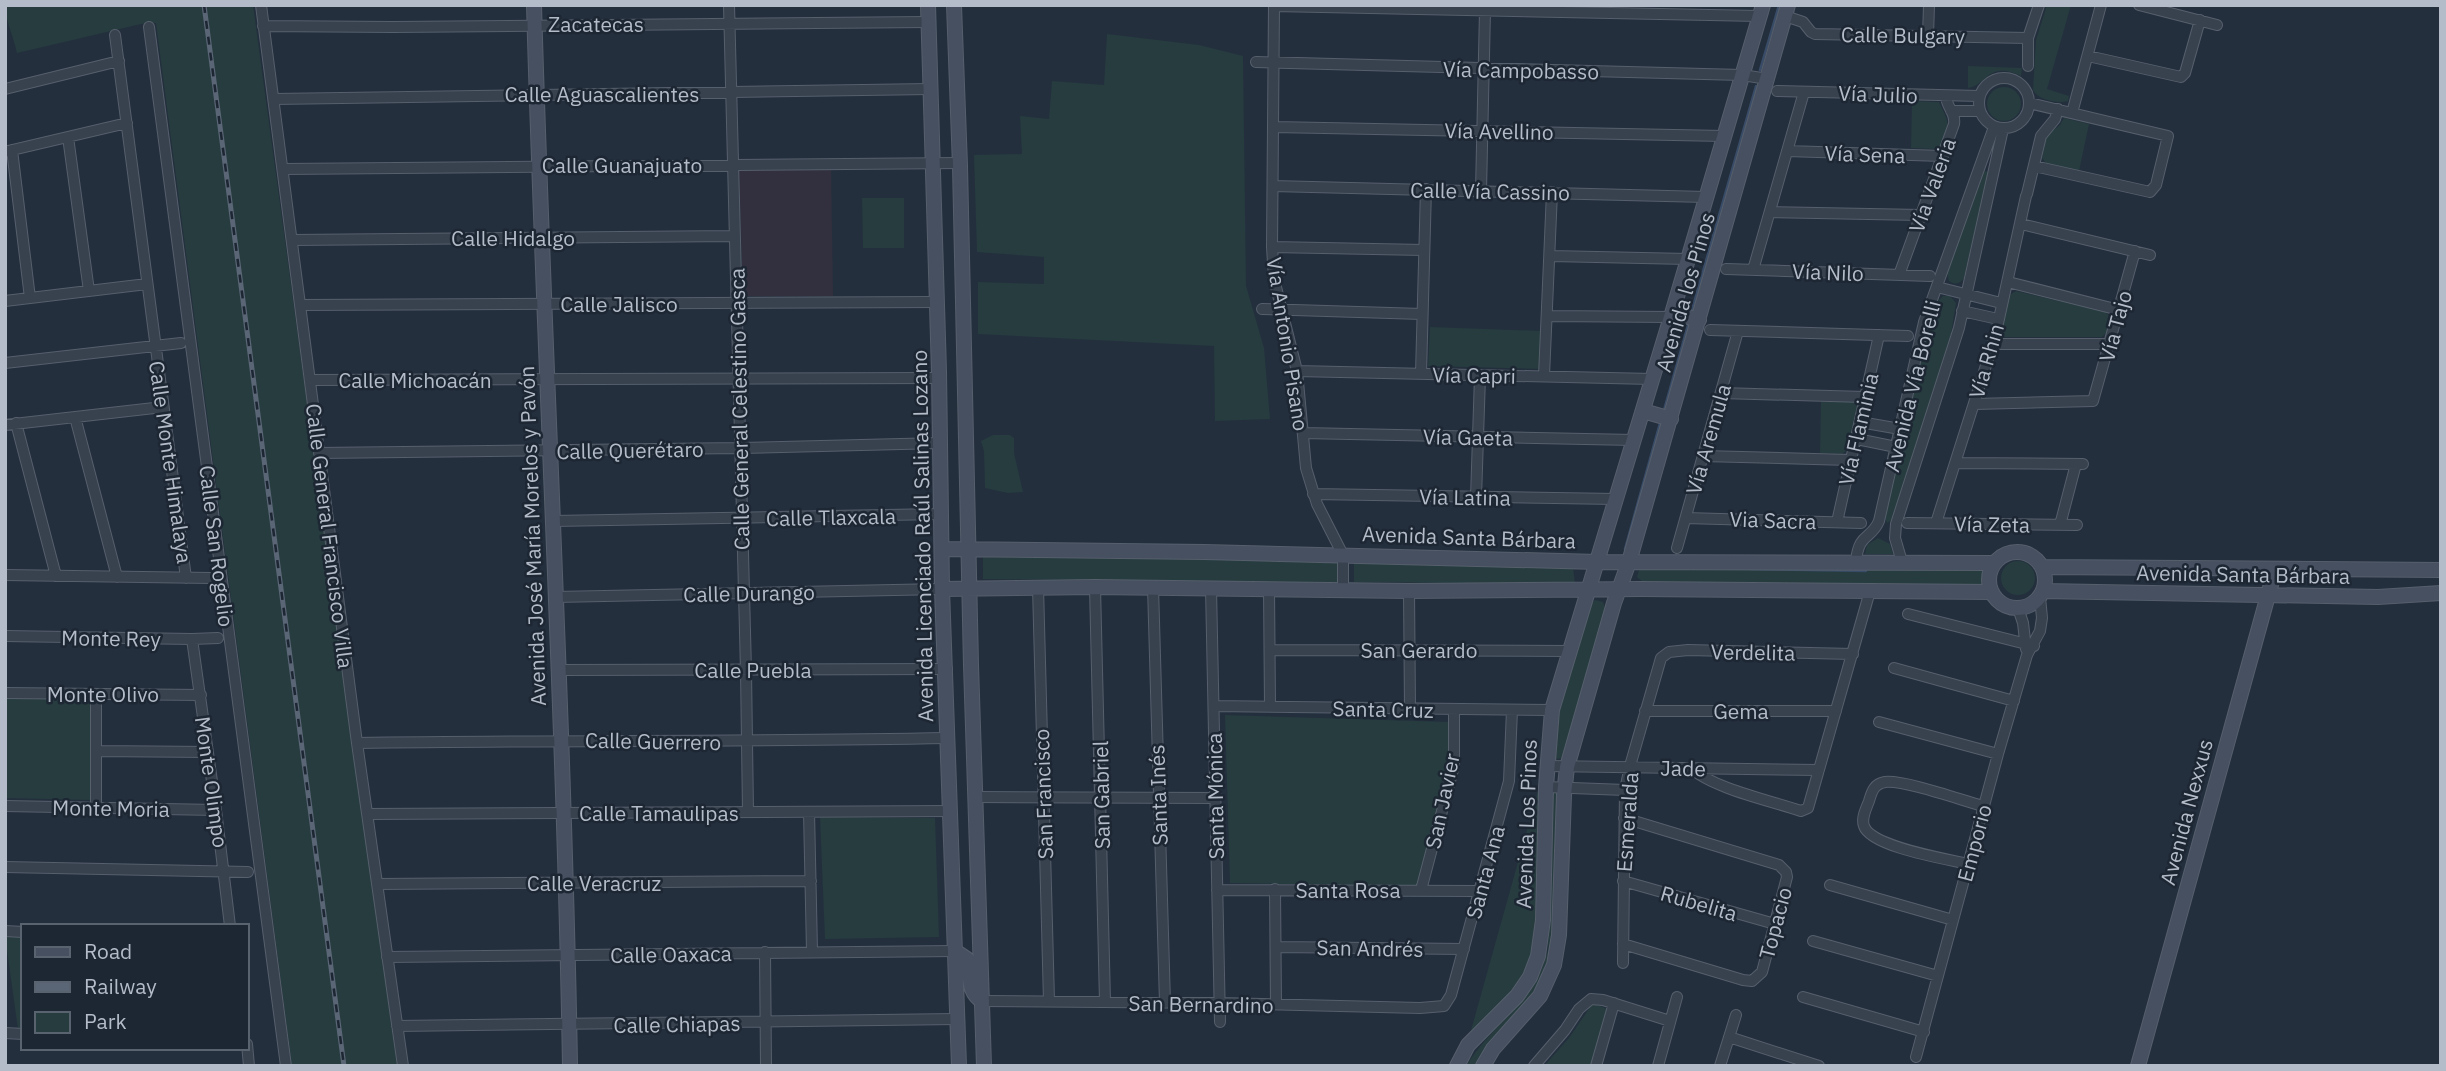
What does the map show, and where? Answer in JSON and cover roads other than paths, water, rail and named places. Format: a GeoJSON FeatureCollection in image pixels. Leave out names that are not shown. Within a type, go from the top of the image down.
{"type":"FeatureCollection","features":[{"type":"Feature","properties":{"kind":"street","name":"Calle General Francisco Villa"},"geometry":{"type":"LineString","coordinates":[[261,5],[366,814],[402,1066]]}},
{"type":"Feature","properties":{"kind":"street","name":"Avenida José María Morelos y Pavón"},"geometry":{"type":"LineString","coordinates":[[534,5],[543,304],[564,813],[570,1066]]}},
{"type":"Feature","properties":{"kind":"street","name":"Calle General Celestino Gasca"},"geometry":{"type":"LineString","coordinates":[[729,5],[748,812]]}},
{"type":"Feature","properties":{"kind":"street","name":"Avenida Licenciado Raúl Salinas Lozano"},"geometry":{"type":"LineString","coordinates":[[928,5],[940,378],[942,589],[947,669],[959,1066]]}},
{"type":"Feature","properties":{"kind":"street"},"geometry":{"type":"LineString","coordinates":[[954,5],[984,1066]]}},
{"type":"Feature","properties":{"kind":"street"},"geometry":{"type":"LineString","coordinates":[[1928,36],[1929,5]]}},
{"type":"Feature","properties":{"kind":"street"},"geometry":{"type":"LineString","coordinates":[[2028,66],[2028,38],[2039,5]]}},
{"type":"Feature","properties":{"kind":"street"},"geometry":{"type":"LineString","coordinates":[[2072,113],[2101,5]]}},
{"type":"Feature","properties":{"kind":"street"},"geometry":{"type":"LineString","coordinates":[[2138,5],[2217,25]]}},
{"type":"Feature","properties":{"kind":"street"},"geometry":{"type":"LineString","coordinates":[[1274,6],[1761,11]]}},
{"type":"Feature","properties":{"kind":"street","name":"Vía Antonio Pisano"},"geometry":{"type":"LineString","coordinates":[[1274,6],[1274,279],[1297,371],[1306,468],[1313,494],[1343,555],[1343,590]]}},
{"type":"Feature","properties":{"kind":"street"},"geometry":{"type":"LineString","coordinates":[[1481,191],[1485,10]]}},
{"type":"Feature","properties":{"kind":"street","name":"Avenida los Pinos"},"geometry":{"type":"LineString","coordinates":[[1598,562],[1761,11]]}},
{"type":"Feature","properties":{"kind":"street","name":"Calle Bulgary"},"geometry":{"type":"LineString","coordinates":[[1787,11],[1815,34],[2028,38]]}},
{"type":"Feature","properties":{"kind":"street","name":"Avenida los Pinos"},"geometry":{"type":"LineString","coordinates":[[1619,589],[1636,562],[1671,419],[1704,325],[1772,85],[1787,11]]}},
{"type":"Feature","properties":{"kind":"street"},"geometry":{"type":"LineString","coordinates":[[2088,55],[2183,77],[2200,20]]}},
{"type":"Feature","properties":{"kind":"street","name":"Zacatecas"},"geometry":{"type":"LineString","coordinates":[[263,26],[928,22]]}},
{"type":"Feature","properties":{"kind":"street","name":"Calle San Rogelio"},"geometry":{"type":"LineString","coordinates":[[149,27],[286,1066]]}},
{"type":"Feature","properties":{"kind":"street","name":"Calle Monte Himalaya"},"geometry":{"type":"LineString","coordinates":[[115,35],[186,578]]}},
{"type":"Feature","properties":{"kind":"street"},"geometry":{"type":"LineString","coordinates":[[5,89],[119,61]]}},
{"type":"Feature","properties":{"kind":"street","name":"Vía Campobasso"},"geometry":{"type":"LineString","coordinates":[[1256,62],[1742,75],[1772,85]]}},
{"type":"Feature","properties":{"kind":"street"},"geometry":{"type":"LineString","coordinates":[[1996,79],[2012,79],[2025,88],[2029,103],[2020,124],[1999,128],[1982,117],[1979,111],[1979,96],[1983,89],[1996,79]]}},
{"type":"Feature","properties":{"kind":"street","name":"Vía Julio"},"geometry":{"type":"LineString","coordinates":[[1772,85],[1804,92],[1979,96]]}},
{"type":"Feature","properties":{"kind":"street","name":"Calle Aguascalientes"},"geometry":{"type":"LineString","coordinates":[[274,99],[930,89]]}},
{"type":"Feature","properties":{"kind":"street"},"geometry":{"type":"LineString","coordinates":[[1753,270],[1804,92]]}},
{"type":"Feature","properties":{"kind":"street","name":"Vía Valeria"},"geometry":{"type":"LineString","coordinates":[[1899,275],[1954,124],[1955,117],[1945,96]]}},
{"type":"Feature","properties":{"kind":"street"},"geometry":{"type":"LineString","coordinates":[[2029,103],[2168,136],[2152,191],[2143,193],[2034,166]]}},
{"type":"Feature","properties":{"kind":"street","name":"Vía Rhin"},"geometry":{"type":"LineString","coordinates":[[1936,523],[1993,344],[2041,136],[2055,119],[2058,109]]}},
{"type":"Feature","properties":{"kind":"street"},"geometry":{"type":"LineString","coordinates":[[1951,111],[1979,111]]}},
{"type":"Feature","properties":{"kind":"street"},"geometry":{"type":"LineString","coordinates":[[2025,117],[2036,121],[2045,129]]}},
{"type":"Feature","properties":{"kind":"street"},"geometry":{"type":"LineString","coordinates":[[30,298],[9,151],[127,123]]}},
{"type":"Feature","properties":{"kind":"street","name":"Vía Avellino"},"geometry":{"type":"LineString","coordinates":[[1274,127],[1724,136]]}},
{"type":"Feature","properties":{"kind":"street","name":"Avenida Vía Borelli"},"geometry":{"type":"LineString","coordinates":[[1856,561],[1860,543],[1877,526],[1924,322],[1986,151],[1999,128]]}},
{"type":"Feature","properties":{"kind":"street","name":"Avenida Vía Borelli"},"geometry":{"type":"LineString","coordinates":[[1895,531],[1959,328],[1997,155],[1999,128]]}},
{"type":"Feature","properties":{"kind":"street"},"geometry":{"type":"LineString","coordinates":[[68,137],[89,291]]}},
{"type":"Feature","properties":{"kind":"street","name":"Vía Sena"},"geometry":{"type":"LineString","coordinates":[[1787,151],[1943,156]]}},
{"type":"Feature","properties":{"kind":"street"},"geometry":{"type":"LineString","coordinates":[[1986,151],[1997,155]]}},
{"type":"Feature","properties":{"kind":"street","name":"Calle Guanajuato"},"geometry":{"type":"LineString","coordinates":[[284,169],[960,163]]}},
{"type":"Feature","properties":{"kind":"street","name":"Calle Vía Cassino"},"geometry":{"type":"LineString","coordinates":[[1273,186],[1706,197]]}},
{"type":"Feature","properties":{"kind":"street"},"geometry":{"type":"LineString","coordinates":[[1421,374],[1426,189]]}},
{"type":"Feature","properties":{"kind":"street"},"geometry":{"type":"LineString","coordinates":[[1544,376],[1552,192]]}},
{"type":"Feature","properties":{"kind":"street"},"geometry":{"type":"LineString","coordinates":[[1770,212],[1921,215]]}},
{"type":"Feature","properties":{"kind":"street"},"geometry":{"type":"LineString","coordinates":[[2021,224],[2150,255]]}},
{"type":"Feature","properties":{"kind":"street","name":"Calle Hidalgo"},"geometry":{"type":"LineString","coordinates":[[292,240],[734,236]]}},
{"type":"Feature","properties":{"kind":"street"},"geometry":{"type":"LineString","coordinates":[[1272,247],[1424,250]]}},
{"type":"Feature","properties":{"kind":"street","name":"Vía Tajo"},"geometry":{"type":"LineString","coordinates":[[1974,404],[2094,401],[2135,251]]}},
{"type":"Feature","properties":{"kind":"street"},"geometry":{"type":"LineString","coordinates":[[1550,256],[1688,260]]}},
{"type":"Feature","properties":{"kind":"street","name":"Vía Nilo"},"geometry":{"type":"LineString","coordinates":[[1726,269],[1930,276]]}},
{"type":"Feature","properties":{"kind":"street"},"geometry":{"type":"LineString","coordinates":[[2008,282],[2119,310]]}},
{"type":"Feature","properties":{"kind":"street"},"geometry":{"type":"LineString","coordinates":[[5,301],[147,284]]}},
{"type":"Feature","properties":{"kind":"street"},"geometry":{"type":"LineString","coordinates":[[1937,288],[2001,303]]}},
{"type":"Feature","properties":{"kind":"street","name":"Calle Jalisco"},"geometry":{"type":"LineString","coordinates":[[301,305],[937,302]]}},
{"type":"Feature","properties":{"kind":"street"},"geometry":{"type":"LineString","coordinates":[[1262,309],[1422,314]]}},
{"type":"Feature","properties":{"kind":"street"},"geometry":{"type":"LineString","coordinates":[[1962,311],[1997,319]]}},
{"type":"Feature","properties":{"kind":"street"},"geometry":{"type":"LineString","coordinates":[[1547,316],[1672,315],[1704,325],[1738,331],[1908,336]]}},
{"type":"Feature","properties":{"kind":"street","name":"Vía Aremula"},"geometry":{"type":"LineString","coordinates":[[1677,548],[1738,331]]}},
{"type":"Feature","properties":{"kind":"street","name":"Vía Flaminia"},"geometry":{"type":"LineString","coordinates":[[1837,522],[1879,335]]}},
{"type":"Feature","properties":{"kind":"street"},"geometry":{"type":"LineString","coordinates":[[5,363],[181,343]]}},
{"type":"Feature","properties":{"kind":"street"},"geometry":{"type":"LineString","coordinates":[[1993,344],[2110,344]]}},
{"type":"Feature","properties":{"kind":"street","name":"Vía Capri"},"geometry":{"type":"LineString","coordinates":[[1297,371],[1652,379]]}},
{"type":"Feature","properties":{"kind":"street"},"geometry":{"type":"LineString","coordinates":[[1476,498],[1480,376]]}},
{"type":"Feature","properties":{"kind":"street","name":"Calle Michoacán"},"geometry":{"type":"LineString","coordinates":[[311,380],[940,378]]}},
{"type":"Feature","properties":{"kind":"street"},"geometry":{"type":"LineString","coordinates":[[1721,393],[1865,397]]}},
{"type":"Feature","properties":{"kind":"street"},"geometry":{"type":"LineString","coordinates":[[56,576],[11,424],[163,407]]}},
{"type":"Feature","properties":{"kind":"street"},"geometry":{"type":"LineString","coordinates":[[1643,411],[1671,419]]}},
{"type":"Feature","properties":{"kind":"street"},"geometry":{"type":"LineString","coordinates":[[75,417],[117,577]]}},
{"type":"Feature","properties":{"kind":"street"},"geometry":{"type":"LineString","coordinates":[[1860,422],[1900,429]]}},
{"type":"Feature","properties":{"kind":"street","name":"Vía Gaeta"},"geometry":{"type":"LineString","coordinates":[[1303,433],[1634,440]]}},
{"type":"Feature","properties":{"kind":"street"},"geometry":{"type":"LineString","coordinates":[[1857,439],[1896,447]]}},
{"type":"Feature","properties":{"kind":"street","name":"Calle Querétaro"},"geometry":{"type":"LineString","coordinates":[[319,453],[940,443]]}},
{"type":"Feature","properties":{"kind":"street"},"geometry":{"type":"LineString","coordinates":[[1703,456],[1850,460]]}},
{"type":"Feature","properties":{"kind":"street"},"geometry":{"type":"LineString","coordinates":[[1955,463],[2080,464],[2060,524]]}},
{"type":"Feature","properties":{"kind":"street","name":"Vía Latina"},"geometry":{"type":"LineString","coordinates":[[1313,494],[1616,499]]}},
{"type":"Feature","properties":{"kind":"street","name":"Calle Tlaxcala"},"geometry":{"type":"LineString","coordinates":[[553,521],[941,514]]}},
{"type":"Feature","properties":{"kind":"street","name":"Via Sacra"},"geometry":{"type":"LineString","coordinates":[[1686,518],[1861,523]]}},
{"type":"Feature","properties":{"kind":"street","name":"Vía Zeta"},"geometry":{"type":"LineString","coordinates":[[1907,523],[2077,525]]}},
{"type":"Feature","properties":{"kind":"street"},"geometry":{"type":"LineString","coordinates":[[1877,526],[1895,531],[1902,562]]}},
{"type":"Feature","properties":{"kind":"street","name":"Avenida Santa Bárbara"},"geometry":{"type":"LineString","coordinates":[[942,549],[1598,562],[1994,563]]}},
{"type":"Feature","properties":{"kind":"street"},"geometry":{"type":"LineString","coordinates":[[2016,551],[2033,556],[2043,567],[2046,576],[2041,594],[2030,605],[2018,608],[2000,602],[1992,592],[1989,577],[1994,563],[2000,557],[2016,551]]}},
{"type":"Feature","properties":{"kind":"street","name":"Avenida Los Pinos"},"geometry":{"type":"LineString","coordinates":[[1457,1066],[1468,1045],[1517,996],[1535,967],[1542,937],[1546,787],[1552,710],[1598,562]]}},
{"type":"Feature","properties":{"kind":"street"},"geometry":{"type":"LineString","coordinates":[[1636,562],[1633,575],[1635,582],[1642,589]]}},
{"type":"Feature","properties":{"kind":"street","name":"Avenida Santa Bárbara"},"geometry":{"type":"LineString","coordinates":[[2043,567],[2441,570]]}},
{"type":"Feature","properties":{"kind":"street","name":"Avenida Nexxus"},"geometry":{"type":"LineString","coordinates":[[2138,1066],[2275,570]]}},
{"type":"Feature","properties":{"kind":"street"},"geometry":{"type":"LineString","coordinates":[[5,575],[211,578]]}},
{"type":"Feature","properties":{"kind":"street","name":"San Francisco"},"geometry":{"type":"LineString","coordinates":[[1038,587],[1049,1001]]}},
{"type":"Feature","properties":{"kind":"street","name":"San Gabriel"},"geometry":{"type":"LineString","coordinates":[[1095,587],[1105,1002]]}},
{"type":"Feature","properties":{"kind":"street"},"geometry":{"type":"LineString","coordinates":[[942,589],[1153,587],[1409,591],[1642,589],[1992,592]]}},
{"type":"Feature","properties":{"kind":"street","name":"Santa Inés"},"geometry":{"type":"LineString","coordinates":[[1153,587],[1165,1003]]}},
{"type":"Feature","properties":{"kind":"street","name":"Santa Mónica"},"geometry":{"type":"LineString","coordinates":[[1211,588],[1220,1022]]}},
{"type":"Feature","properties":{"kind":"street","name":"Calle Durango"},"geometry":{"type":"LineString","coordinates":[[555,597],[942,589]]}},
{"type":"Feature","properties":{"kind":"street"},"geometry":{"type":"LineString","coordinates":[[1269,589],[1270,706]]}},
{"type":"Feature","properties":{"kind":"street","name":"Avenida Los Pinos"},"geometry":{"type":"LineString","coordinates":[[1483,1066],[1493,1049],[1540,996],[1554,965],[1559,935],[1567,767],[1619,589]]}},
{"type":"Feature","properties":{"kind":"street"},"geometry":{"type":"LineString","coordinates":[[1409,591],[1410,709]]}},
{"type":"Feature","properties":{"kind":"street"},"geometry":{"type":"LineString","coordinates":[[1691,768],[1711,781],[1801,811],[1808,808],[1870,591]]}},
{"type":"Feature","properties":{"kind":"street","name":"Avenida Santa Bárbara"},"geometry":{"type":"LineString","coordinates":[[2041,594],[2378,597],[2441,593]]}},
{"type":"Feature","properties":{"kind":"street","name":"Emporio"},"geometry":{"type":"LineString","coordinates":[[1916,1057],[2028,648],[2042,624],[2041,594]]}},
{"type":"Feature","properties":{"kind":"street","name":"Emporio"},"geometry":{"type":"LineString","coordinates":[[2018,608],[2028,648]]}},
{"type":"Feature","properties":{"kind":"street"},"geometry":{"type":"LineString","coordinates":[[1908,614],[2028,648]]}},
{"type":"Feature","properties":{"kind":"street","name":"Monte Rey"},"geometry":{"type":"LineString","coordinates":[[5,636],[218,638]]}},
{"type":"Feature","properties":{"kind":"street","name":"Monte Olimpo"},"geometry":{"type":"LineString","coordinates":[[192,639],[230,924]]}},
{"type":"Feature","properties":{"kind":"street","name":"San Gerardo"},"geometry":{"type":"LineString","coordinates":[[1270,650],[1569,651]]}},
{"type":"Feature","properties":{"kind":"street","name":"Verdelita"},"geometry":{"type":"LineString","coordinates":[[1658,663],[1664,654],[1679,651],[1853,654]]}},
{"type":"Feature","properties":{"kind":"street","name":"Esmeralda"},"geometry":{"type":"LineString","coordinates":[[1623,963],[1625,790],[1658,663]]}},
{"type":"Feature","properties":{"kind":"street"},"geometry":{"type":"LineString","coordinates":[[1894,668],[2014,701]]}},
{"type":"Feature","properties":{"kind":"street","name":"Calle Puebla"},"geometry":{"type":"LineString","coordinates":[[559,670],[947,669]]}},
{"type":"Feature","properties":{"kind":"street","name":"Monte Olivo"},"geometry":{"type":"LineString","coordinates":[[5,693],[201,695]]}},
{"type":"Feature","properties":{"kind":"street"},"geometry":{"type":"LineString","coordinates":[[96,695],[96,807]]}},
{"type":"Feature","properties":{"kind":"street","name":"Santa Cruz"},"geometry":{"type":"LineString","coordinates":[[1214,706],[1552,710]]}},
{"type":"Feature","properties":{"kind":"street","name":"San Javier"},"geometry":{"type":"LineString","coordinates":[[1421,890],[1452,774],[1455,756],[1454,710]]}},
{"type":"Feature","properties":{"kind":"street","name":"Santa Ana"},"geometry":{"type":"LineString","coordinates":[[1420,1008],[1439,1008],[1449,1001],[1508,781],[1512,710]]}},
{"type":"Feature","properties":{"kind":"street","name":"Gema"},"geometry":{"type":"LineString","coordinates":[[1646,710],[1836,711]]}},
{"type":"Feature","properties":{"kind":"street"},"geometry":{"type":"LineString","coordinates":[[1879,722],[1998,754]]}},
{"type":"Feature","properties":{"kind":"street","name":"Calle Guerrero"},"geometry":{"type":"LineString","coordinates":[[357,743],[561,740],[747,742],[948,738]]}},
{"type":"Feature","properties":{"kind":"street"},"geometry":{"type":"LineString","coordinates":[[96,751],[208,752]]}},
{"type":"Feature","properties":{"kind":"street","name":"Jade"},"geometry":{"type":"LineString","coordinates":[[1547,766],[1819,770]]}},
{"type":"Feature","properties":{"kind":"street"},"geometry":{"type":"LineString","coordinates":[[1968,864],[1882,842],[1867,832],[1863,817],[1873,788],[1885,782],[1900,783],[1983,806]]}},
{"type":"Feature","properties":{"kind":"street"},"geometry":{"type":"LineString","coordinates":[[1546,787],[1625,790]]}},
{"type":"Feature","properties":{"kind":"street"},"geometry":{"type":"LineString","coordinates":[[976,797],[1216,798]]}},
{"type":"Feature","properties":{"kind":"street","name":"Monte Moria"},"geometry":{"type":"LineString","coordinates":[[5,806],[216,810]]}},
{"type":"Feature","properties":{"kind":"street","name":"Calle Tamaulipas"},"geometry":{"type":"LineString","coordinates":[[366,814],[951,811]]}},
{"type":"Feature","properties":{"kind":"street"},"geometry":{"type":"LineString","coordinates":[[809,812],[812,951]]}},
{"type":"Feature","properties":{"kind":"street","name":"Topacio"},"geometry":{"type":"LineString","coordinates":[[1623,944],[1752,981],[1762,972],[1787,877],[1783,868],[1770,862],[1624,818]]}},
{"type":"Feature","properties":{"kind":"street"},"geometry":{"type":"LineString","coordinates":[[5,867],[248,872]]}},
{"type":"Feature","properties":{"kind":"street","name":"Calle Veracruz"},"geometry":{"type":"LineString","coordinates":[[377,884],[811,881]]}},
{"type":"Feature","properties":{"kind":"street","name":"Rubelita"},"geometry":{"type":"LineString","coordinates":[[1623,881],[1774,924]]}},
{"type":"Feature","properties":{"kind":"street"},"geometry":{"type":"LineString","coordinates":[[1829,885],[1953,920]]}},
{"type":"Feature","properties":{"kind":"street","name":"Santa Rosa"},"geometry":{"type":"LineString","coordinates":[[1217,890],[1478,891]]}},
{"type":"Feature","properties":{"kind":"street"},"geometry":{"type":"LineString","coordinates":[[1275,890],[1276,1004]]}},
{"type":"Feature","properties":{"kind":"street"},"geometry":{"type":"LineString","coordinates":[[1813,941],[1938,976]]}},
{"type":"Feature","properties":{"kind":"street","name":"San Andrés"},"geometry":{"type":"LineString","coordinates":[[1276,947],[1464,949]]}},
{"type":"Feature","properties":{"kind":"street"},"geometry":{"type":"LineString","coordinates":[[954,951],[967,958],[971,988],[974,995],[982,1001]]}},
{"type":"Feature","properties":{"kind":"street","name":"Calle Oaxaca"},"geometry":{"type":"LineString","coordinates":[[387,957],[954,951]]}},
{"type":"Feature","properties":{"kind":"street"},"geometry":{"type":"LineString","coordinates":[[765,952],[766,1066]]}},
{"type":"Feature","properties":{"kind":"street"},"geometry":{"type":"LineString","coordinates":[[1658,1066],[1677,997]]}},
{"type":"Feature","properties":{"kind":"street"},"geometry":{"type":"LineString","coordinates":[[1803,997],[1924,1032]]}},
{"type":"Feature","properties":{"kind":"street"},"geometry":{"type":"LineString","coordinates":[[1534,1066],[1585,1002],[1596,998],[1670,1021]]}},
{"type":"Feature","properties":{"kind":"street","name":"San Bernardino"},"geometry":{"type":"LineString","coordinates":[[982,1001],[1420,1008]]}},
{"type":"Feature","properties":{"kind":"street"},"geometry":{"type":"LineString","coordinates":[[1596,1066],[1614,1003]]}},
{"type":"Feature","properties":{"kind":"street"},"geometry":{"type":"LineString","coordinates":[[1720,1066],[1736,1014]]}},
{"type":"Feature","properties":{"kind":"street","name":"Calle Chiapas"},"geometry":{"type":"LineString","coordinates":[[397,1026],[570,1026],[957,1019]]}},
{"type":"Feature","properties":{"kind":"street"},"geometry":{"type":"LineString","coordinates":[[1729,1037],[1785,1061],[1819,1066]]}},
{"type":"Feature","properties":{"kind":"waterway"},"geometry":{"type":"LineString","coordinates":[[1760,70],[1779,5]]}},
{"type":"Feature","properties":{"kind":"waterway"},"geometry":{"type":"LineString","coordinates":[[1692,310],[1756,86]]}},
{"type":"Feature","properties":{"kind":"waterway"},"geometry":{"type":"LineString","coordinates":[[1664,410],[1688,325]]}},
{"type":"Feature","properties":{"kind":"waterway"},"geometry":{"type":"LineString","coordinates":[[1625,549],[1660,423]]}},
{"type":"Feature","properties":{"kind":"waterway"},"geometry":{"type":"LineString","coordinates":[[1750,569],[1866,571]]}},
{"type":"Feature","properties":{"kind":"railway"},"geometry":{"type":"LineString","coordinates":[[204,5],[344,1066]]}}]}
